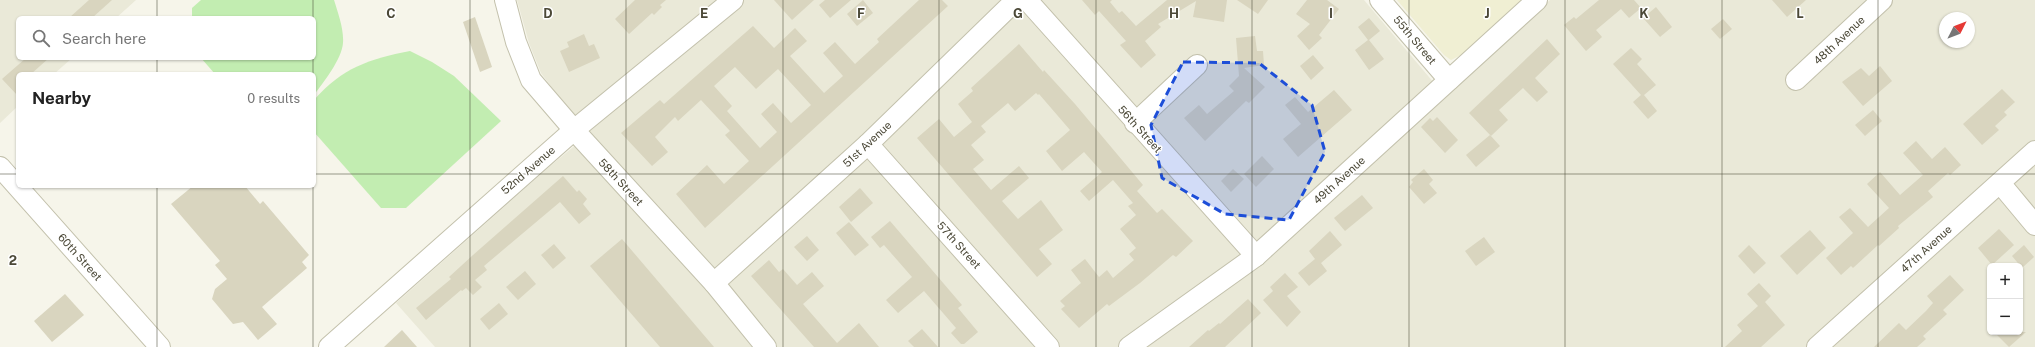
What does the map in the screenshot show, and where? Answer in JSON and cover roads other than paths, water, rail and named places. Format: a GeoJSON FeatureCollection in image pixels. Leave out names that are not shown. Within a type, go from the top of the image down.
{"type":"FeatureCollection","features":[{"type":"Feature","properties":{"kind":"street","name":"58th Street"},"geometry":{"type":"LineString","coordinates":[[505,0],[516,42],[531,80],[574,130],[714,283],[766,347]]}},
{"type":"Feature","properties":{"kind":"street","name":"52nd Avenue"},"geometry":{"type":"LineString","coordinates":[[329,347],[574,130],[733,0]]}},
{"type":"Feature","properties":{"kind":"street","name":"51st Avenue"},"geometry":{"type":"LineString","coordinates":[[714,283],[868,144],[1016,0]]}},
{"type":"Feature","properties":{"kind":"street","name":"56th Street"},"geometry":{"type":"LineString","coordinates":[[1027,0],[1135,123],[1256,256]]}},
{"type":"Feature","properties":{"kind":"street","name":"55th Street"},"geometry":{"type":"LineString","coordinates":[[1380,0],[1449,80]]}},
{"type":"Feature","properties":{"kind":"street","name":"49th Avenue"},"geometry":{"type":"LineString","coordinates":[[1129,347],[1256,256],[1537,0]]}},
{"type":"Feature","properties":{"kind":"street","name":"48th Avenue"},"geometry":{"type":"LineString","coordinates":[[1796,80],[1882,0]]}},
{"type":"Feature","properties":{"kind":"street"},"geometry":{"type":"LineString","coordinates":[[1135,123],[1197,65]]}},
{"type":"Feature","properties":{"kind":"street","name":"57th Street"},"geometry":{"type":"LineString","coordinates":[[868,144],[1049,347]]}},
{"type":"Feature","properties":{"kind":"street","name":"47th Avenue"},"geometry":{"type":"LineString","coordinates":[[1817,347],[2035,151]]}},
{"type":"Feature","properties":{"kind":"street","name":"60th Street"},"geometry":{"type":"LineString","coordinates":[[1,170],[16,187]]}},
{"type":"Feature","properties":{"kind":"street"},"geometry":{"type":"LineString","coordinates":[[2000,183],[2035,225]]}},
{"type":"Feature","properties":{"kind":"street","name":"60th Street"},"geometry":{"type":"LineString","coordinates":[[17,188],[160,347]]}}]}
